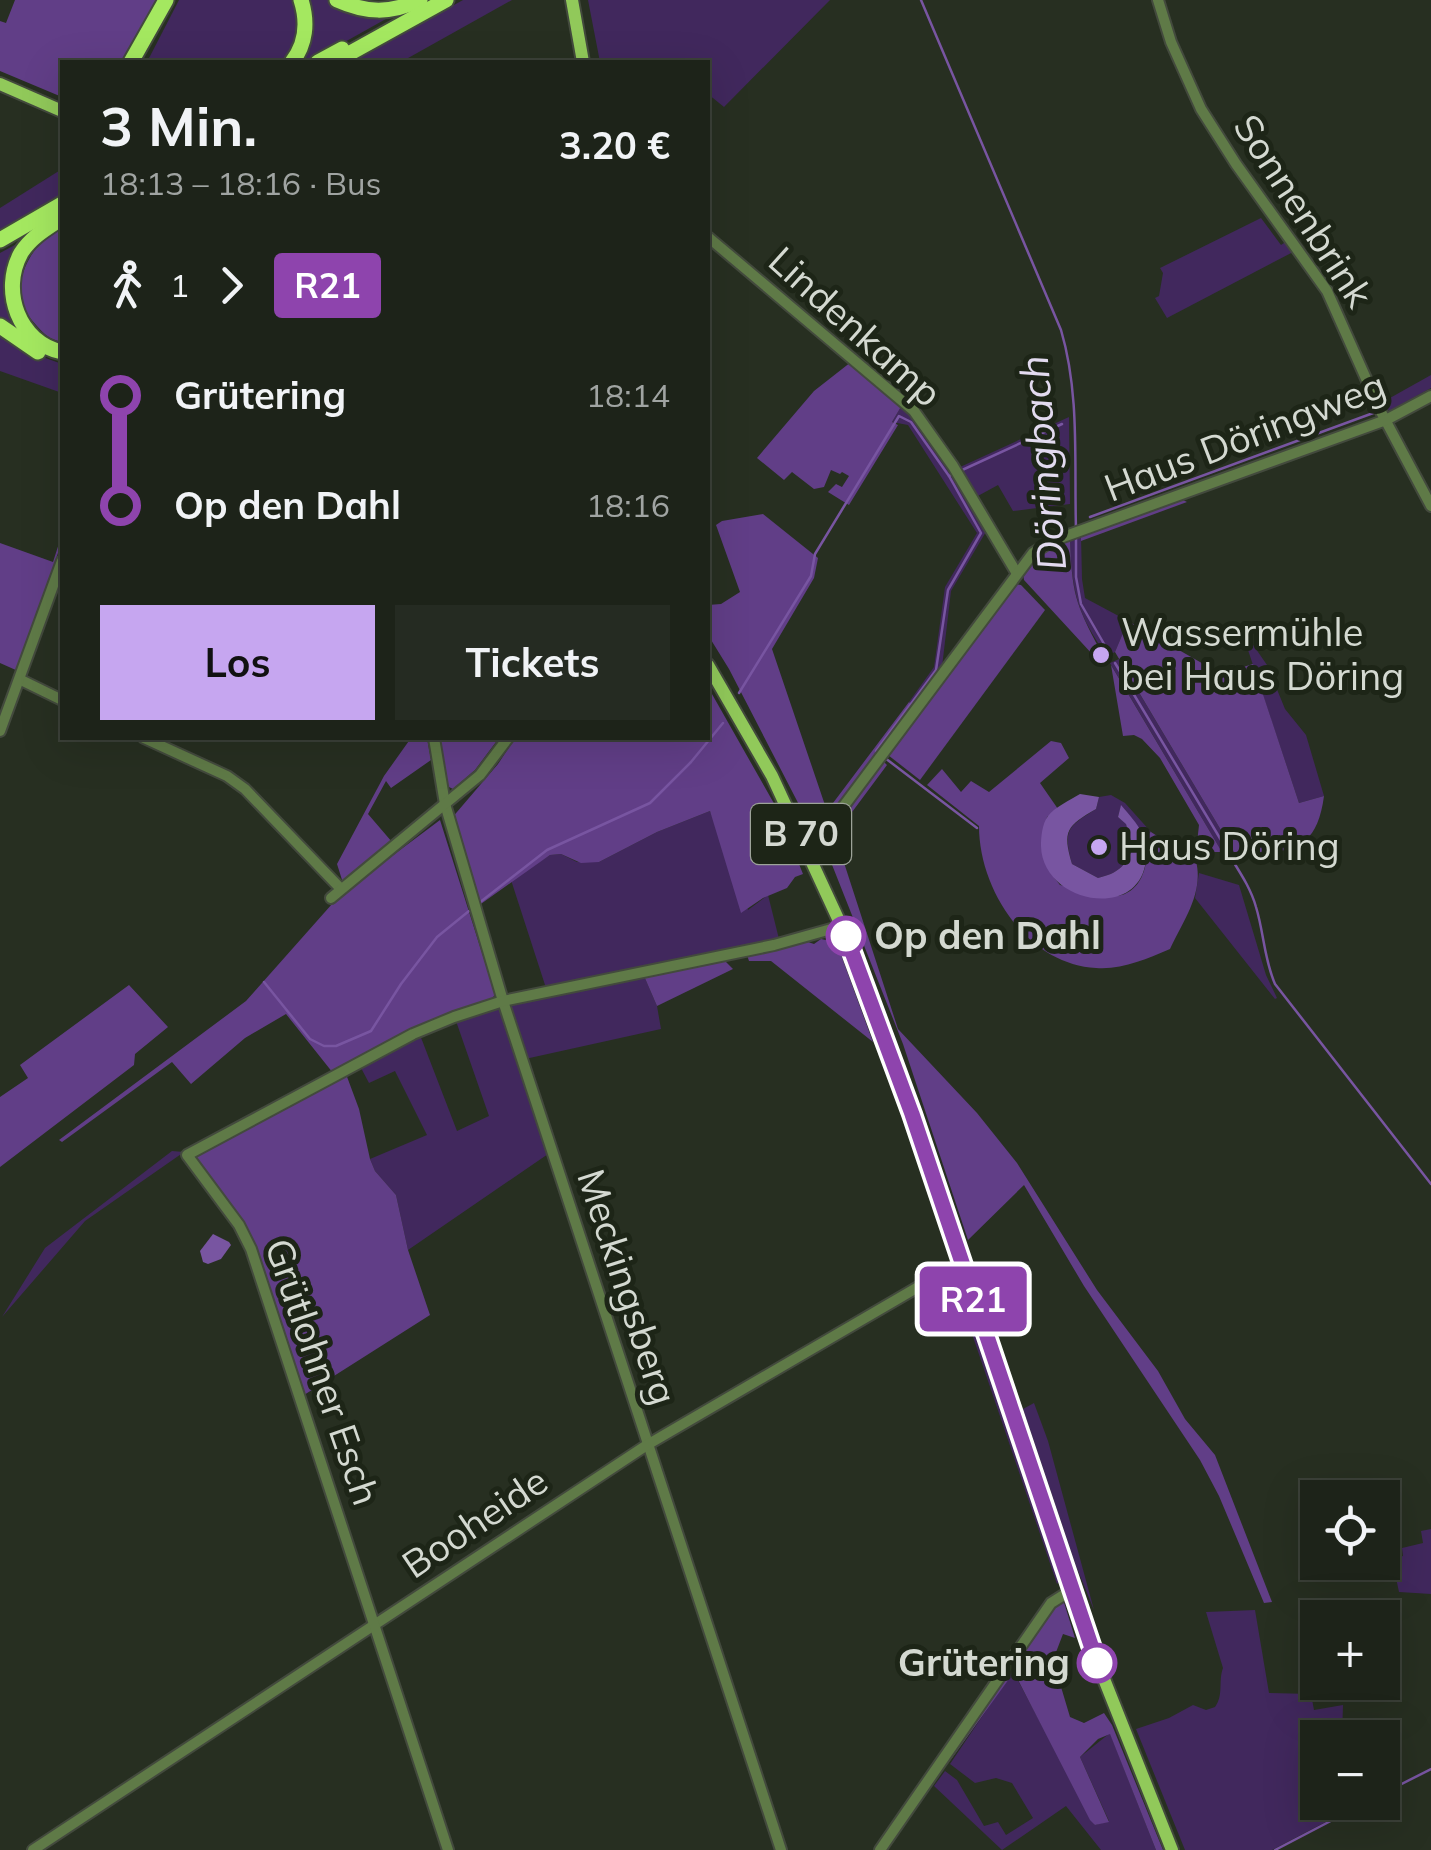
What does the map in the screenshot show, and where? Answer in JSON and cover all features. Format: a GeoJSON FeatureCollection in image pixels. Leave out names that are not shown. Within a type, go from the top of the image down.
{"type":"FeatureCollection","features":[{"type":"Feature","properties":{"kind":"highway"},"geometry":{"type":"LineString","coordinates":[[135,60],[169,0]]}},
{"type":"Feature","properties":{"kind":"highway"},"geometry":{"type":"LineString","coordinates":[[293,60],[304,42],[301,0]]}},
{"type":"Feature","properties":{"kind":"highway"},"geometry":{"type":"LineString","coordinates":[[337,0],[372,12],[401,8],[420,0]]}},
{"type":"Feature","properties":{"kind":"highway"},"geometry":{"type":"LineString","coordinates":[[322,60],[428,0]]}},
{"type":"Feature","properties":{"kind":"highway"},"geometry":{"type":"LineString","coordinates":[[338,60],[446,0]]}},
{"type":"Feature","properties":{"kind":"highway"},"geometry":{"type":"LineString","coordinates":[[0,244],[60,212]]}},
{"type":"Feature","properties":{"kind":"highway"},"geometry":{"type":"LineString","coordinates":[[60,213],[22,250],[11,288],[16,314],[26,330],[40,343],[60,351]]}},
{"type":"Feature","properties":{"kind":"highway"},"geometry":{"type":"LineString","coordinates":[[0,326],[35,350],[60,359]]}},
{"type":"Feature","properties":{"kind":"main road"},"geometry":{"type":"LineString","coordinates":[[572,0],[584,60]]}},
{"type":"Feature","properties":{"kind":"main road"},"geometry":{"type":"LineString","coordinates":[[0,84],[60,110]]}},
{"type":"Feature","properties":{"kind":"main road","name":"B 70"},"geometry":{"type":"LineString","coordinates":[[710,668],[772,776],[842,926],[875,1011],[1070,1591],[1172,1850]]}},
{"type":"Feature","properties":{"kind":"street","name":"Sonnenbrink"},"geometry":{"type":"LineString","coordinates":[[1158,0],[1171,42],[1201,109],[1327,291],[1386,420],[1431,506]]}},
{"type":"Feature","properties":{"kind":"street","name":"Lindenkamp"},"geometry":{"type":"LineString","coordinates":[[710,239],[914,411],[953,466],[1016,572]]}},
{"type":"Feature","properties":{"kind":"street","name":"Haus Döringweg"},"geometry":{"type":"LineString","coordinates":[[806,844],[844,808],[1016,572],[1042,546],[1386,420],[1431,396]]}},
{"type":"Feature","properties":{"kind":"street"},"geometry":{"type":"LineString","coordinates":[[0,731],[60,567]]}},
{"type":"Feature","properties":{"kind":"street"},"geometry":{"type":"LineString","coordinates":[[20,680],[60,699]]}},
{"type":"Feature","properties":{"kind":"street"},"geometry":{"type":"LineString","coordinates":[[148,740],[246,788],[341,888]]}},
{"type":"Feature","properties":{"kind":"street","name":"Meckingsberg"},"geometry":{"type":"LineString","coordinates":[[434,740],[445,804],[503,1001],[781,1850]]}},
{"type":"Feature","properties":{"kind":"street"},"geometry":{"type":"LineString","coordinates":[[331,898],[480,775],[506,740]]}},
{"type":"Feature","properties":{"kind":"street"},"geometry":{"type":"LineString","coordinates":[[503,1001],[774,945],[842,926]]}},
{"type":"Feature","properties":{"kind":"street","name":"Grütlohner Esch"},"geometry":{"type":"LineString","coordinates":[[448,1850],[252,1249],[239,1224],[187,1156],[414,1034],[503,1001]]}},
{"type":"Feature","properties":{"kind":"street","name":"Booheide"},"geometry":{"type":"LineString","coordinates":[[33,1850],[647,1446],[961,1262]]}},
{"type":"Feature","properties":{"kind":"street"},"geometry":{"type":"LineString","coordinates":[[880,1850],[1051,1603],[1070,1591]]}},
{"type":"Feature","properties":{"kind":"shaded area"},"geometry":{"type":"Polygon","coordinates":[[[15,0],[158,0],[124,60],[60,60],[60,96],[0,71],[0,21],[6,23],[15,0]]]}},
{"type":"Feature","properties":{"kind":"shaded area"},"geometry":{"type":"Polygon","coordinates":[[[179,0],[294,0],[296,33],[282,60],[148,60],[179,0]]]}},
{"type":"Feature","properties":{"kind":"shaded area"},"geometry":{"type":"Polygon","coordinates":[[[305,0],[330,0],[346,9],[393,15],[313,60],[296,60],[305,0]]]}},
{"type":"Feature","properties":{"kind":"shaded area"},"geometry":{"type":"Polygon","coordinates":[[[463,0],[512,0],[405,60],[355,60],[463,0]]]}},
{"type":"Feature","properties":{"kind":"shaded area"},"geometry":{"type":"Polygon","coordinates":[[[588,0],[830,0],[724,107],[710,96],[710,60],[600,60],[588,0]]]}},
{"type":"Feature","properties":{"kind":"shaded area"},"geometry":{"type":"Polygon","coordinates":[[[60,170],[60,198],[0,232],[0,208],[60,170]]]}},
{"type":"Feature","properties":{"kind":"shaded area"},"geometry":{"type":"Polygon","coordinates":[[[1261,218],[1281,245],[1287,241],[1295,251],[1167,318],[1155,298],[1159,296],[1163,273],[1160,268],[1261,218]]]}},
{"type":"Feature","properties":{"kind":"shaded area"},"geometry":{"type":"Polygon","coordinates":[[[60,226],[60,341],[36,325],[21,298],[24,270],[60,226]]]}},
{"type":"Feature","properties":{"kind":"shaded area"},"geometry":{"type":"Polygon","coordinates":[[[26,239],[13,258],[30,341],[0,321],[0,253],[26,239]]]}},
{"type":"Feature","properties":{"kind":"shaded area"},"geometry":{"type":"Polygon","coordinates":[[[0,336],[18,348],[60,363],[60,392],[0,371],[0,336]]]}},
{"type":"Feature","properties":{"kind":"shaded area"},"geometry":{"type":"Polygon","coordinates":[[[851,362],[902,405],[892,422],[898,425],[849,505],[828,492],[836,484],[842,487],[849,476],[842,472],[831,470],[824,487],[814,489],[792,472],[784,480],[757,458],[814,391],[851,362]]]}},
{"type":"Feature","properties":{"kind":"shaded area"},"geometry":{"type":"Polygon","coordinates":[[[1431,375],[1431,388],[1389,411],[1381,403],[1431,375]]]}},
{"type":"Feature","properties":{"kind":"shaded area"},"geometry":{"type":"Polygon","coordinates":[[[902,405],[951,471],[987,530],[951,591],[942,667],[913,706],[909,702],[934,667],[945,587],[977,533],[908,425],[892,422],[902,405]]]}},
{"type":"Feature","properties":{"kind":"shaded area"},"geometry":{"type":"Polygon","coordinates":[[[1069,417],[1070,504],[1013,511],[998,485],[976,497],[958,468],[1069,417]]]}},
{"type":"Feature","properties":{"kind":"shaded area"},"geometry":{"type":"Polygon","coordinates":[[[1181,499],[1187,502],[1081,541],[1081,535],[1181,499]]]}},
{"type":"Feature","properties":{"kind":"shaded area"},"geometry":{"type":"Polygon","coordinates":[[[763,514],[818,558],[814,578],[772,649],[827,811],[909,702],[913,706],[833,813],[816,828],[811,828],[710,638],[710,605],[721,604],[740,592],[716,525],[763,514]]]}},
{"type":"Feature","properties":{"kind":"shaded area"},"geometry":{"type":"Polygon","coordinates":[[[1081,535],[1085,598],[1128,621],[1115,652],[1107,656],[1083,615],[1075,589],[1070,539],[1081,535]]]}},
{"type":"Feature","properties":{"kind":"shaded area"},"geometry":{"type":"Polygon","coordinates":[[[1070,539],[1076,597],[1100,650],[1093,655],[1024,580],[1023,573],[1045,550],[1070,539]]]}},
{"type":"Feature","properties":{"kind":"shaded area"},"geometry":{"type":"Polygon","coordinates":[[[60,540],[18,671],[0,663],[0,543],[53,562],[60,540]]]}},
{"type":"Feature","properties":{"kind":"shaded area"},"geometry":{"type":"Polygon","coordinates":[[[1014,584],[1021,585],[1045,610],[920,780],[888,755],[1014,584]]]}},
{"type":"Feature","properties":{"kind":"shaded area"},"geometry":{"type":"Polygon","coordinates":[[[1128,621],[1221,674],[1253,664],[1299,803],[1324,796],[1314,830],[1305,840],[1283,851],[1234,852],[1115,652],[1128,621]]]}},
{"type":"Feature","properties":{"kind":"shaded area"},"geometry":{"type":"Polygon","coordinates":[[[1240,626],[1267,665],[1285,709],[1306,735],[1324,796],[1299,803],[1240,626]]]}},
{"type":"Feature","properties":{"kind":"shaded area"},"geometry":{"type":"Polygon","coordinates":[[[1119,659],[1234,852],[1222,852],[1110,663],[1119,659]]]}},
{"type":"Feature","properties":{"kind":"shaded area"},"geometry":{"type":"Polygon","coordinates":[[[1111,665],[1222,852],[1196,852],[1199,825],[1160,758],[1142,739],[1123,736],[1111,665]]]}},
{"type":"Feature","properties":{"kind":"shaded area"},"geometry":{"type":"Polygon","coordinates":[[[710,691],[776,807],[803,874],[795,877],[787,888],[741,913],[710,811],[657,832],[599,862],[581,863],[561,854],[550,855],[478,906],[451,819],[514,740],[710,740],[710,691]]]}},
{"type":"Feature","properties":{"kind":"shaded area"},"geometry":{"type":"Polygon","coordinates":[[[410,740],[427,740],[431,760],[391,788],[386,781],[368,814],[392,842],[343,883],[337,864],[384,776],[410,740]]]}},
{"type":"Feature","properties":{"kind":"shaded area"},"geometry":{"type":"Polygon","coordinates":[[[437,740],[498,740],[475,770],[453,789],[445,785],[437,740]]]}},
{"type":"Feature","properties":{"kind":"shaded area"},"geometry":{"type":"Polygon","coordinates":[[[1051,741],[1061,743],[1069,758],[1040,783],[1058,809],[1047,817],[1043,846],[1048,868],[1060,885],[1104,896],[1126,893],[1144,872],[1144,835],[1151,832],[1196,861],[1195,896],[1170,949],[1134,963],[1106,968],[1071,963],[1049,953],[1012,920],[998,898],[981,850],[979,826],[927,785],[942,769],[961,792],[971,781],[989,792],[1051,741]]]}},
{"type":"Feature","properties":{"kind":"shaded area"},"geometry":{"type":"Polygon","coordinates":[[[883,761],[887,765],[835,835],[898,1029],[977,1113],[1017,1163],[1097,1290],[1158,1371],[1185,1419],[1215,1455],[1272,1602],[1264,1603],[1200,1460],[1084,1286],[1024,1185],[968,1240],[903,1044],[823,842],[883,761]]]}},
{"type":"Feature","properties":{"kind":"shaded area"},"geometry":{"type":"Polygon","coordinates":[[[1080,794],[1099,797],[1096,809],[1069,830],[1067,843],[1072,864],[1098,878],[1124,865],[1133,848],[1126,824],[1118,817],[1121,805],[1142,833],[1147,848],[1145,866],[1137,883],[1124,894],[1089,897],[1071,891],[1045,865],[1041,842],[1046,819],[1080,794]]]}},
{"type":"Feature","properties":{"kind":"shaded area"},"geometry":{"type":"Polygon","coordinates":[[[1111,795],[1125,803],[1151,832],[1144,835],[1121,806],[1118,817],[1126,823],[1133,848],[1120,868],[1098,878],[1072,864],[1068,836],[1073,825],[1096,809],[1099,797],[1111,795]]]}},
{"type":"Feature","properties":{"kind":"shaded area"},"geometry":{"type":"Polygon","coordinates":[[[710,811],[748,910],[768,895],[779,939],[546,988],[511,880],[550,855],[561,854],[577,862],[599,862],[657,832],[710,811]]]}},
{"type":"Feature","properties":{"kind":"shaded area"},"geometry":{"type":"Polygon","coordinates":[[[440,820],[495,994],[491,1001],[428,1022],[333,1073],[286,1014],[245,1038],[191,1084],[172,1062],[62,1142],[59,1140],[246,1001],[340,895],[440,820]]]}},
{"type":"Feature","properties":{"kind":"shaded area"},"geometry":{"type":"Polygon","coordinates":[[[1199,873],[1239,885],[1266,975],[1277,998],[1195,898],[1199,873]]]}},
{"type":"Feature","properties":{"kind":"shaded area"},"geometry":{"type":"Polygon","coordinates":[[[821,939],[835,942],[873,1042],[771,961],[749,961],[747,955],[814,944],[821,939]]]}},
{"type":"Feature","properties":{"kind":"shaded area"},"geometry":{"type":"Polygon","coordinates":[[[723,959],[733,969],[657,1006],[644,976],[723,959]]]}},
{"type":"Feature","properties":{"kind":"shaded area"},"geometry":{"type":"Polygon","coordinates":[[[644,976],[657,1006],[661,1029],[525,1059],[509,1009],[513,1003],[644,976]]]}},
{"type":"Feature","properties":{"kind":"shaded area"},"geometry":{"type":"Polygon","coordinates":[[[129,985],[168,1027],[135,1054],[134,1065],[0,1167],[0,1097],[28,1078],[20,1065],[129,985]]]}},
{"type":"Feature","properties":{"kind":"shaded area"},"geometry":{"type":"Polygon","coordinates":[[[495,1007],[502,1011],[551,1152],[408,1250],[396,1195],[370,1159],[427,1135],[395,1071],[369,1083],[360,1066],[420,1035],[457,1131],[489,1116],[456,1021],[495,1007]]]}},
{"type":"Feature","properties":{"kind":"shaded area"},"geometry":{"type":"Polygon","coordinates":[[[346,1074],[359,1109],[370,1159],[396,1195],[408,1250],[430,1315],[304,1395],[255,1247],[195,1160],[197,1154],[346,1074]]]}},
{"type":"Feature","properties":{"kind":"shaded area"},"geometry":{"type":"Polygon","coordinates":[[[172,1151],[184,1152],[85,1221],[2,1317],[45,1248],[172,1151]]]}},
{"type":"Feature","properties":{"kind":"shaded area"},"geometry":{"type":"Polygon","coordinates":[[[213,1234],[231,1245],[221,1259],[208,1264],[203,1262],[200,1251],[213,1234]]]}},
{"type":"Feature","properties":{"kind":"shaded area"},"geometry":{"type":"Polygon","coordinates":[[[951,1272],[960,1274],[1061,1578],[1057,1584],[951,1272]]]}},
{"type":"Feature","properties":{"kind":"shaded area"},"geometry":{"type":"Polygon","coordinates":[[[1034,1403],[1048,1441],[1094,1610],[1023,1409],[1034,1403]]]}},
{"type":"Feature","properties":{"kind":"shaded area"},"geometry":{"type":"Polygon","coordinates":[[[1431,1529],[1431,1594],[1399,1592],[1396,1580],[1400,1580],[1402,1548],[1423,1543],[1421,1531],[1431,1529]]]}},
{"type":"Feature","properties":{"kind":"shaded area"},"geometry":{"type":"Polygon","coordinates":[[[1063,1599],[1075,1638],[1063,1634],[1053,1660],[1070,1717],[1084,1723],[1104,1713],[1163,1850],[1156,1850],[1110,1734],[1098,1739],[1080,1757],[1109,1822],[1095,1825],[1090,1820],[1014,1672],[947,1765],[1037,1628],[1063,1599]]]}},
{"type":"Feature","properties":{"kind":"shaded area"},"geometry":{"type":"Polygon","coordinates":[[[1255,1610],[1269,1693],[1300,1694],[1300,1700],[1312,1700],[1314,1710],[1343,1705],[1343,1720],[1300,1720],[1300,1820],[1329,1820],[1272,1850],[1185,1850],[1136,1729],[1193,1705],[1206,1710],[1215,1707],[1223,1668],[1206,1612],[1255,1610]]]}},
{"type":"Feature","properties":{"kind":"shaded area"},"geometry":{"type":"Polygon","coordinates":[[[1013,1671],[1095,1825],[1109,1821],[1080,1757],[1110,1733],[1156,1850],[1101,1850],[1066,1806],[1002,1850],[934,1786],[945,1771],[957,1780],[984,1826],[998,1822],[1006,1835],[1033,1818],[1012,1783],[996,1778],[975,1783],[950,1764],[1013,1671]]]}},
{"type":"Feature","properties":{"kind":"waterway","name":"Döringbach"},"geometry":{"type":"LineString","coordinates":[[921,0],[1061,330],[1074,404],[1076,529]]}},
{"type":"Feature","properties":{"kind":"waterway"},"geometry":{"type":"LineString","coordinates":[[1090,517],[1376,412]]}},
{"type":"Feature","properties":{"kind":"waterway"},"geometry":{"type":"LineString","coordinates":[[739,693],[811,576],[815,554],[899,416],[911,422],[949,476]]}},
{"type":"Feature","properties":{"kind":"waterway"},"geometry":{"type":"LineString","coordinates":[[960,471],[1062,424]]}},
{"type":"Feature","properties":{"kind":"waterway"},"geometry":{"type":"LineString","coordinates":[[876,751],[936,670],[948,590],[981,533],[949,476],[953,474]]}},
{"type":"Feature","properties":{"kind":"waterway","name":"Döringbach"},"geometry":{"type":"LineString","coordinates":[[1076,537],[1081,604],[1111,656]]}},
{"type":"Feature","properties":{"kind":"waterway","name":"Döringbach"},"geometry":{"type":"LineString","coordinates":[[1115,663],[1227,850]]}},
{"type":"Feature","properties":{"kind":"waterway"},"geometry":{"type":"LineString","coordinates":[[710,739],[723,723]]}},
{"type":"Feature","properties":{"kind":"waterway"},"geometry":{"type":"LineString","coordinates":[[479,903],[547,850],[650,803],[709,740]]}},
{"type":"Feature","properties":{"kind":"waterway"},"geometry":{"type":"LineString","coordinates":[[885,758],[977,828]]}},
{"type":"Feature","properties":{"kind":"waterway","name":"Döringbach"},"geometry":{"type":"LineString","coordinates":[[1231,858],[1254,900],[1275,984],[1431,1184]]}},
{"type":"Feature","properties":{"kind":"waterway"},"geometry":{"type":"LineString","coordinates":[[264,982],[310,1039],[324,1046],[336,1046],[371,1031],[437,937],[469,911]]}},
{"type":"Feature","properties":{"kind":"waterway"},"geometry":{"type":"LineString","coordinates":[[1400,1785],[1431,1769]]}},
{"type":"Feature","properties":{"kind":"waterway"},"geometry":{"type":"LineString","coordinates":[[1275,1850],[1332,1820]]}},
{"type":"Feature","properties":{"kind":"bus line","name":"R21"},"geometry":{"type":"LineString","coordinates":[[846,936],[912,1114],[1097,1663]]}},
{"type":"Feature","properties":{"kind":"place","name":"Wassermühle bei Haus Döring"},"geometry":{"type":"Point","coordinates":[1101,655]}},
{"type":"Feature","properties":{"kind":"place","name":"Haus Döring"},"geometry":{"type":"Point","coordinates":[1099,847]}},
{"type":"Feature","properties":{"kind":"place","name":"Op den Dahl"},"geometry":{"type":"Point","coordinates":[846,936]}},
{"type":"Feature","properties":{"kind":"place","name":"Grütering"},"geometry":{"type":"Point","coordinates":[1097,1663]}}]}
